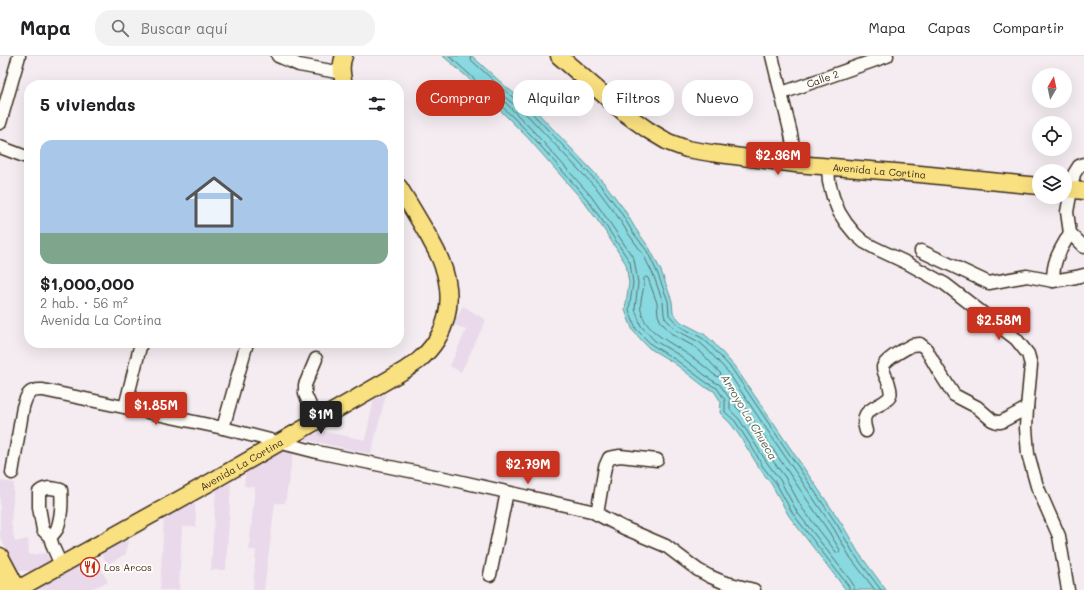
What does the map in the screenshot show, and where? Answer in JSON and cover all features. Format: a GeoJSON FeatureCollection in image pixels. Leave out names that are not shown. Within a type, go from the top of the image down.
{"type":"FeatureCollection","features":[{"type":"Feature","properties":{"kind":"highway"},"geometry":{"type":"LineString","coordinates":[[0,577],[14,590]]}},
{"type":"Feature","properties":{"kind":"main road","name":"Avenida La Cortina"},"geometry":{"type":"LineString","coordinates":[[559,56],[627,115],[668,142],[687,149],[711,154],[796,164],[1032,185]]}},
{"type":"Feature","properties":{"kind":"main road","name":"Avenida La Cortina"},"geometry":{"type":"LineString","coordinates":[[14,590],[280,442],[418,361],[438,340],[444,329],[449,305],[448,291],[445,271],[441,261],[420,221],[404,195]]}},
{"type":"Feature","properties":{"kind":"main road"},"geometry":{"type":"LineString","coordinates":[[0,556],[14,590]]}},
{"type":"Feature","properties":{"kind":"street"},"geometry":{"type":"LineString","coordinates":[[0,123],[19,56]]}},
{"type":"Feature","properties":{"kind":"street"},"geometry":{"type":"LineString","coordinates":[[278,56],[299,65],[342,66]]}},
{"type":"Feature","properties":{"kind":"street"},"geometry":{"type":"LineString","coordinates":[[294,56],[328,65],[342,66]]}},
{"type":"Feature","properties":{"kind":"street"},"geometry":{"type":"LineString","coordinates":[[772,56],[782,93],[796,164]]}},
{"type":"Feature","properties":{"kind":"street","name":"Calle 2"},"geometry":{"type":"LineString","coordinates":[[782,93],[887,56]]}},
{"type":"Feature","properties":{"kind":"street"},"geometry":{"type":"LineString","coordinates":[[0,147],[24,156]]}},
{"type":"Feature","properties":{"kind":"street"},"geometry":{"type":"LineString","coordinates":[[1084,164],[1079,166],[1074,174],[1074,190],[1067,212],[1070,233],[1084,247]]}},
{"type":"Feature","properties":{"kind":"street"},"geometry":{"type":"LineString","coordinates":[[828,167],[829,182],[839,212],[855,234],[864,242],[945,284],[1020,343],[1028,354],[1031,365],[1026,428],[1028,454],[1037,486],[1058,536],[1068,590]]}},
{"type":"Feature","properties":{"kind":"street"},"geometry":{"type":"LineString","coordinates":[[1053,280],[1053,269],[1056,258],[1070,233]]}},
{"type":"Feature","properties":{"kind":"street"},"geometry":{"type":"LineString","coordinates":[[922,251],[989,283],[1027,276],[1053,280],[1084,275]]}},
{"type":"Feature","properties":{"kind":"street"},"geometry":{"type":"LineString","coordinates":[[866,431],[863,420],[866,414],[871,409],[889,399],[891,396],[891,388],[883,371],[884,363],[916,344],[922,345],[926,349],[954,395],[977,407],[992,420],[1001,422],[1027,408]]}},
{"type":"Feature","properties":{"kind":"street"},"geometry":{"type":"LineString","coordinates":[[125,407],[140,348]]}},
{"type":"Feature","properties":{"kind":"street"},"geometry":{"type":"LineString","coordinates":[[223,428],[246,348]]}},
{"type":"Feature","properties":{"kind":"street"},"geometry":{"type":"LineString","coordinates":[[316,359],[305,385],[305,394],[317,421]]}},
{"type":"Feature","properties":{"kind":"street"},"geometry":{"type":"LineString","coordinates":[[12,473],[25,400],[31,392],[43,390],[223,428],[324,454],[449,479],[591,511],[624,528],[666,546],[698,570],[727,586],[754,590]]}},
{"type":"Feature","properties":{"kind":"street"},"geometry":{"type":"LineString","coordinates":[[597,514],[605,467],[610,458],[620,456],[657,460]]}},
{"type":"Feature","properties":{"kind":"street"},"geometry":{"type":"LineString","coordinates":[[490,575],[507,492]]}},
{"type":"Feature","properties":{"kind":"street"},"geometry":{"type":"LineString","coordinates":[[50,537],[61,565]]}},
{"type":"Feature","properties":{"kind":"shaded area"},"geometry":{"type":"Polygon","coordinates":[[[463,306],[486,320],[461,372],[450,366],[466,330],[453,324],[463,306]]]}},
{"type":"Feature","properties":{"kind":"shaded area"},"geometry":{"type":"Polygon","coordinates":[[[386,394],[371,454],[303,439],[322,431],[365,440],[374,399],[386,394]]]}},
{"type":"Feature","properties":{"kind":"shaded area"},"geometry":{"type":"Polygon","coordinates":[[[284,445],[294,447],[285,503],[275,503],[264,590],[253,590],[256,550],[249,550],[255,487],[244,486],[246,468],[284,445]]]}},
{"type":"Feature","properties":{"kind":"shaded area"},"geometry":{"type":"Polygon","coordinates":[[[0,481],[14,483],[11,523],[15,542],[28,539],[29,555],[46,553],[51,562],[31,571],[18,571],[0,537],[0,481]]]}},
{"type":"Feature","properties":{"kind":"shaded area"},"geometry":{"type":"Polygon","coordinates":[[[231,483],[226,570],[211,570],[216,490],[231,483]]]}},
{"type":"Feature","properties":{"kind":"shaded area"},"geometry":{"type":"Polygon","coordinates":[[[195,501],[196,526],[182,527],[179,590],[160,590],[164,516],[195,501]]]}},
{"type":"Feature","properties":{"kind":"shaded area"},"geometry":{"type":"Polygon","coordinates":[[[128,541],[126,554],[108,564],[101,554],[118,542],[128,541]]]}},
{"type":"Feature","properties":{"kind":"shaded area"},"geometry":{"type":"Polygon","coordinates":[[[94,557],[108,582],[88,590],[29,590],[94,557]]]}},
{"type":"Feature","properties":{"kind":"water"},"geometry":{"type":"Polygon","coordinates":[[[443,56],[472,56],[498,80],[470,80],[443,56]]]}},
{"type":"Feature","properties":{"kind":"water","name":"Arroyo La Chueca"},"geometry":{"type":"Polygon","coordinates":[[[505,86],[513,92],[513,116],[541,116],[605,184],[624,209],[650,249],[661,271],[672,301],[673,313],[681,322],[704,334],[735,367],[842,524],[858,552],[886,590],[846,590],[789,516],[772,485],[760,469],[739,435],[720,413],[721,402],[714,391],[705,387],[674,363],[649,348],[633,331],[625,310],[629,283],[626,264],[584,202],[528,138],[505,115],[505,86]]]}},
{"type":"Feature","properties":{"kind":"place","name":"Los Arcos"},"geometry":{"type":"Point","coordinates":[90,567]}}]}
